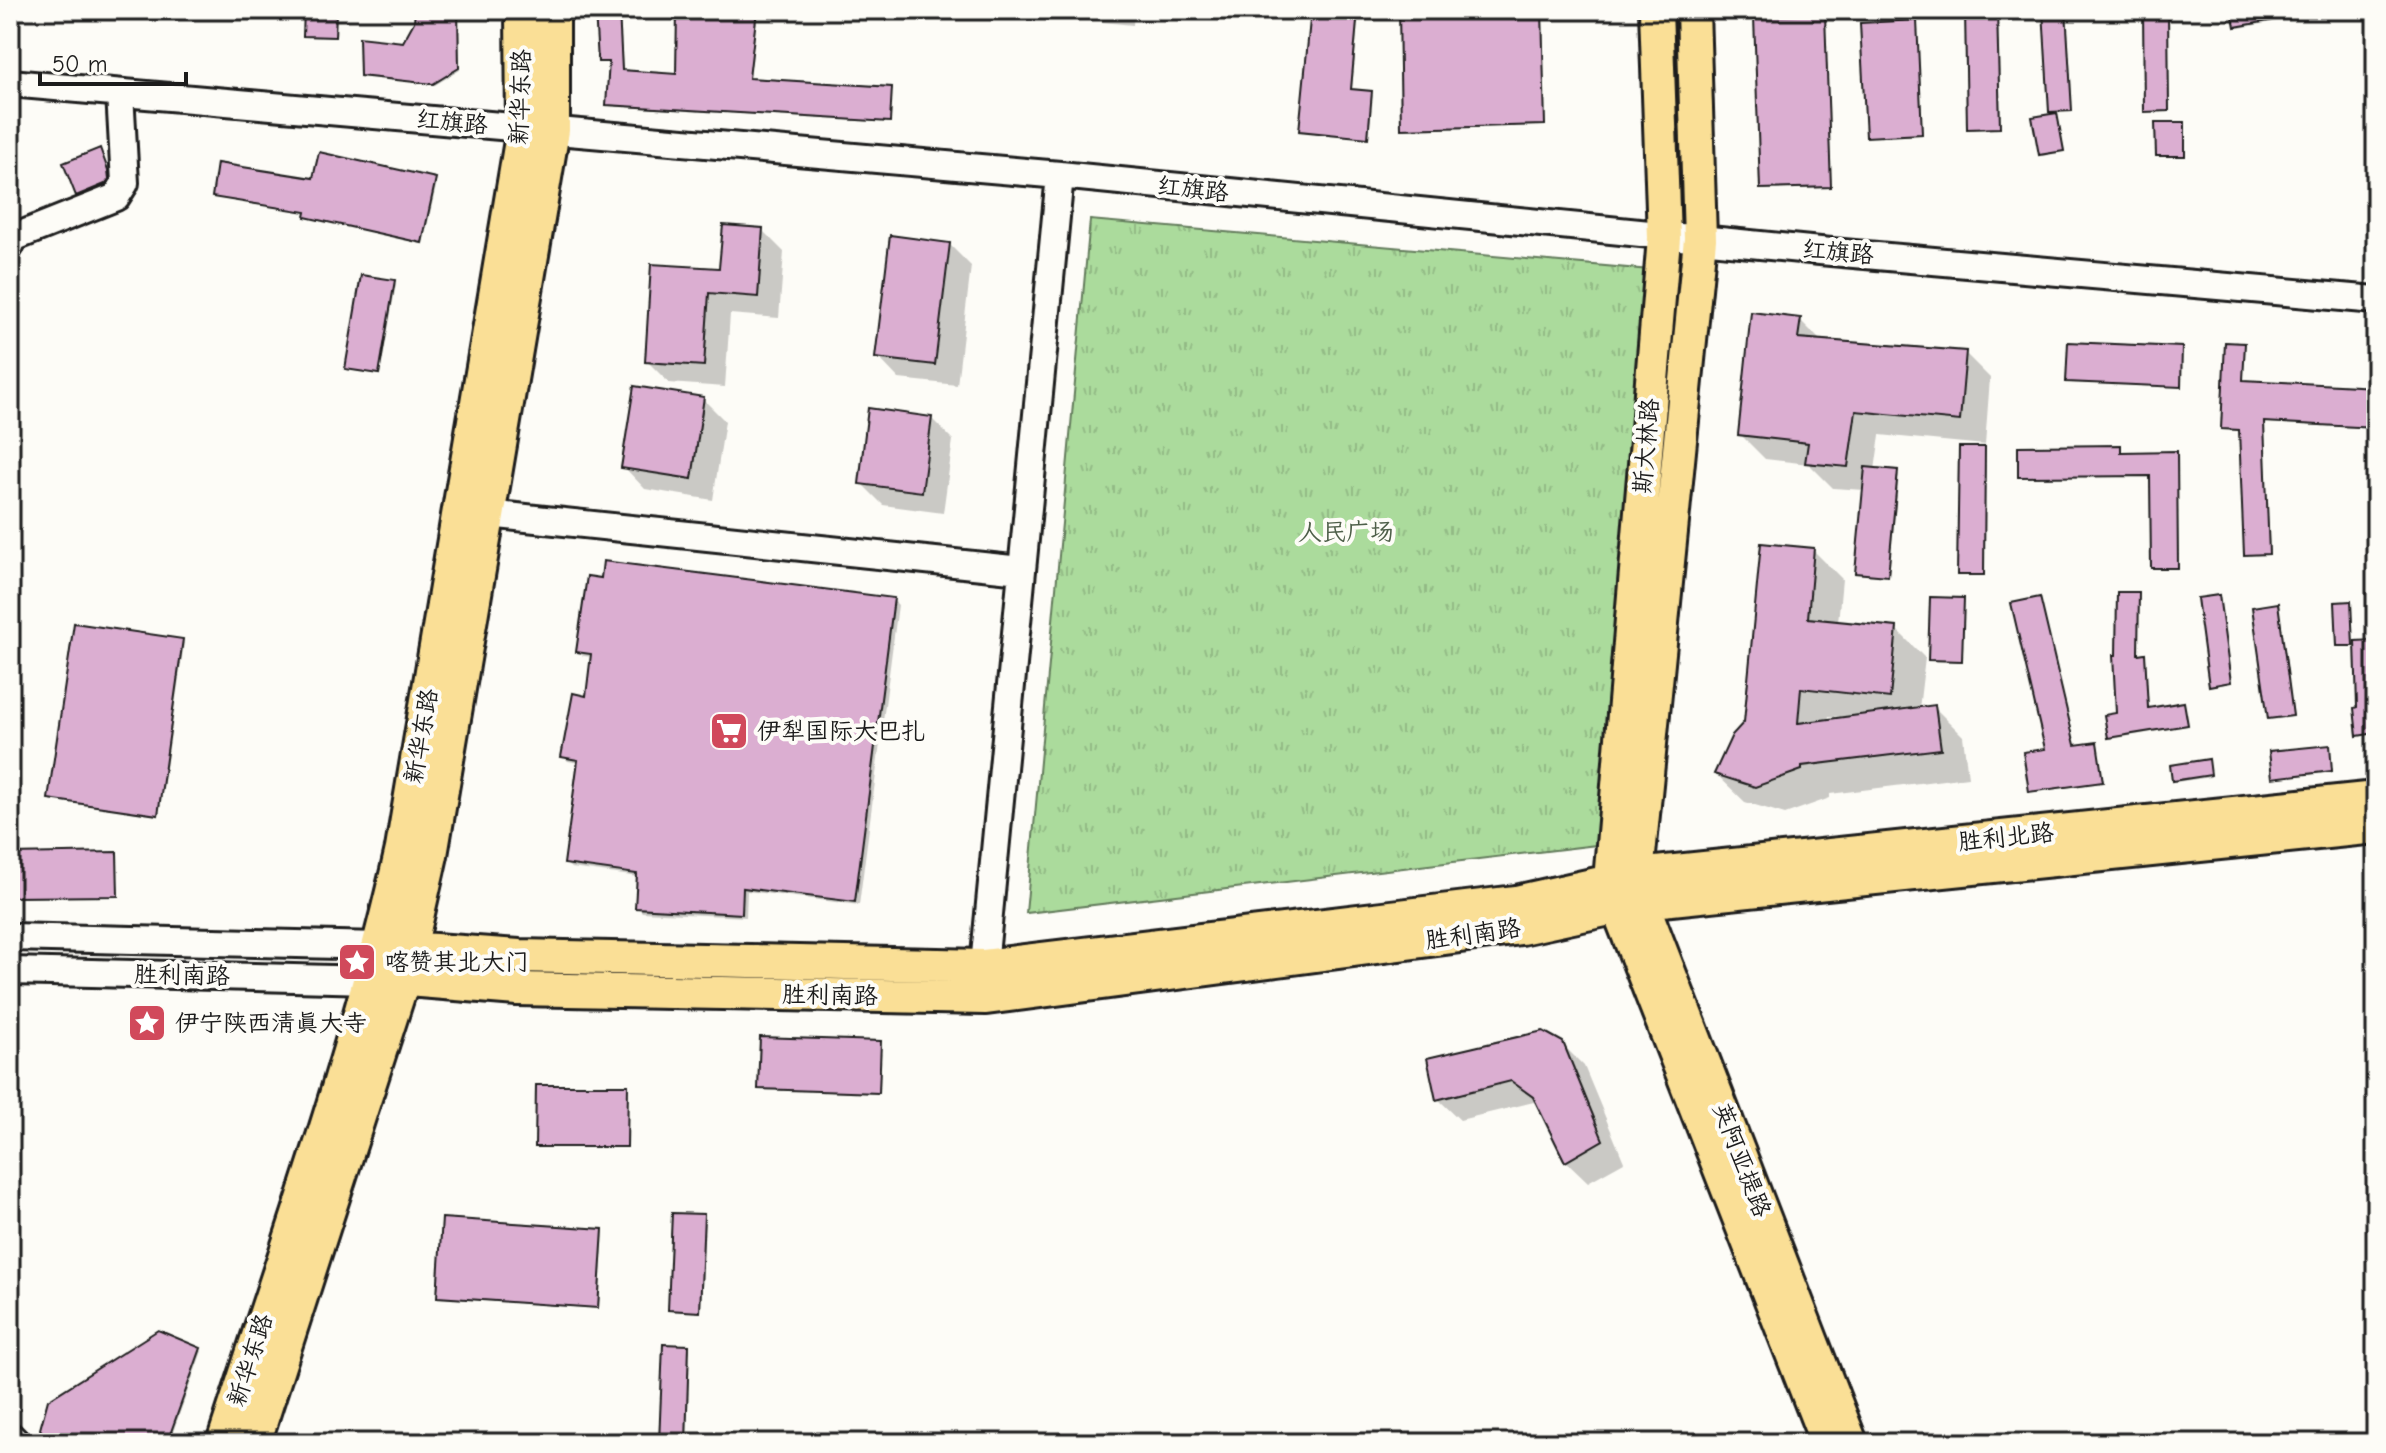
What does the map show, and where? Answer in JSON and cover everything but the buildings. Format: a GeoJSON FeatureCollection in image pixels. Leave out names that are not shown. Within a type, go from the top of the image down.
{"type":"FeatureCollection","features":[{"type":"Feature","properties":{"kind":"main road","name":"新华东路"},"geometry":{"type":"LineString","coordinates":[[254,1443],[403,980],[395,947],[402,849],[538,129],[522,10]]}},
{"type":"Feature","properties":{"kind":"main road","name":"新华东路"},"geometry":{"type":"LineString","coordinates":[[223,1443],[371,980],[395,947],[431,855],[488,514],[553,10]]}},
{"type":"Feature","properties":{"kind":"main road","name":"斯大林路"},"geometry":{"type":"LineString","coordinates":[[1626,891],[1663,235],[1656,10]]}},
{"type":"Feature","properties":{"kind":"main road","name":"斯大林路"},"geometry":{"type":"LineString","coordinates":[[1626,891],[1700,239],[1693,10]]}},
{"type":"Feature","properties":{"kind":"main road","name":"胜利北路"},"geometry":{"type":"LineString","coordinates":[[1626,891],[2376,798]]}},
{"type":"Feature","properties":{"kind":"main road","name":"胜利北路"},"geometry":{"type":"LineString","coordinates":[[1626,891],[2376,827]]}},
{"type":"Feature","properties":{"kind":"main road","name":"胜利南路"},"geometry":{"type":"LineString","coordinates":[[395,947],[519,956],[984,966],[1626,891]]}},
{"type":"Feature","properties":{"kind":"main road","name":"胜利南路"},"geometry":{"type":"LineString","coordinates":[[371,980],[517,989],[986,998],[1521,928],[1626,891]]}},
{"type":"Feature","properties":{"kind":"main road","name":"英阿亚提路"},"geometry":{"type":"LineString","coordinates":[[1626,891],[1827,1443]]}},
{"type":"Feature","properties":{"kind":"main road","name":"英阿亚提路"},"geometry":{"type":"LineString","coordinates":[[1626,891],[1851,1443]]}},
{"type":"Feature","properties":{"kind":"street","name":"红旗路"},"geometry":{"type":"LineString","coordinates":[[10,83],[1060,175],[1700,239],[2376,300]]}},
{"type":"Feature","properties":{"kind":"street"},"geometry":{"type":"LineString","coordinates":[[10,246],[13,238],[116,197],[125,183],[120,93]]}},
{"type":"Feature","properties":{"kind":"street"},"geometry":{"type":"LineString","coordinates":[[986,998],[984,966],[1060,175]]}},
{"type":"Feature","properties":{"kind":"street"},"geometry":{"type":"LineString","coordinates":[[488,514],[1021,570]]}},
{"type":"Feature","properties":{"kind":"street","name":"胜利南路"},"geometry":{"type":"LineString","coordinates":[[10,937],[395,947]]}},
{"type":"Feature","properties":{"kind":"street","name":"胜利南路"},"geometry":{"type":"LineString","coordinates":[[10,971],[371,980]]}},
{"type":"Feature","properties":{"kind":"street"},"geometry":{"type":"LineString","coordinates":[[10,1436],[17,1443]]}},
{"type":"Feature","properties":{"kind":"green space","name":"人民广场"},"geometry":{"type":"Polygon","coordinates":[[[1090,220],[1661,271],[1596,845],[1026,913],[1090,220]]]}},
{"type":"Feature","properties":{"kind":"place","name":"伊犁国际大巴扎"},"geometry":{"type":"Point","coordinates":[729,731]}},
{"type":"Feature","properties":{"kind":"place","name":"喀赞其北大门"},"geometry":{"type":"Point","coordinates":[357,962]}},
{"type":"Feature","properties":{"kind":"place","name":"伊宁陕西清真大寺"},"geometry":{"type":"Point","coordinates":[147,1023]}}]}
